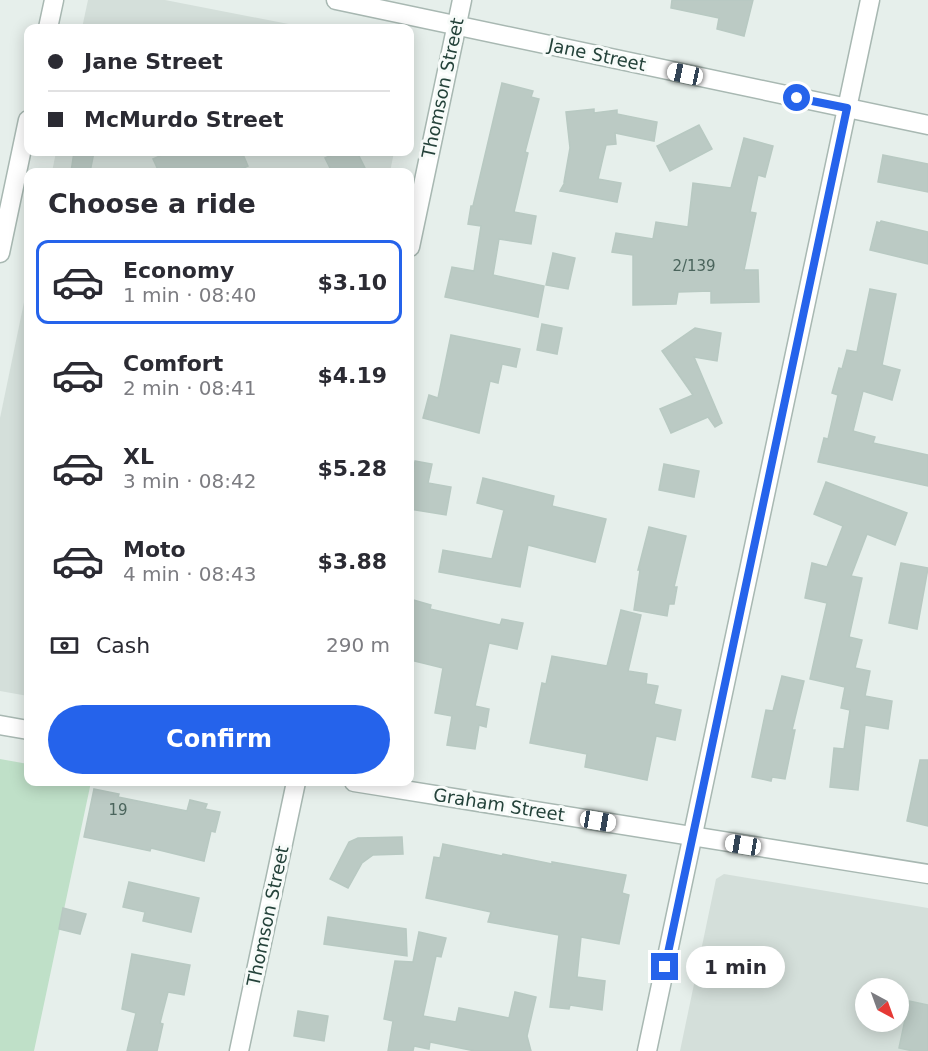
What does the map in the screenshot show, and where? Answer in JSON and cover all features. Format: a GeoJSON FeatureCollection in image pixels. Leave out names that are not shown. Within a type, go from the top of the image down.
{"type":"FeatureCollection","features":[{"type":"Feature","properties":{"kind":"street"},"geometry":{"type":"LineString","coordinates":[[49,24],[54,0]]}},
{"type":"Feature","properties":{"kind":"street","name":"Jane Street"},"geometry":{"type":"LineString","coordinates":[[336,0],[928,125]]}},
{"type":"Feature","properties":{"kind":"street","name":"Thomson Street"},"geometry":{"type":"LineString","coordinates":[[414,228],[462,0]]}},
{"type":"Feature","properties":{"kind":"street"},"geometry":{"type":"LineString","coordinates":[[647,1051],[870,0]]}},
{"type":"Feature","properties":{"kind":"street"},"geometry":{"type":"LineString","coordinates":[[0,253],[24,139]]}},
{"type":"Feature","properties":{"kind":"street"},"geometry":{"type":"LineString","coordinates":[[0,725],[24,729]]}},
{"type":"Feature","properties":{"kind":"street","name":"Thomson Street"},"geometry":{"type":"LineString","coordinates":[[239,1051],[295,786]]}},
{"type":"Feature","properties":{"kind":"street","name":"Graham Street"},"geometry":{"type":"LineString","coordinates":[[379,786],[928,874]]}},
{"type":"Feature","properties":{"kind":"shaded area"},"geometry":{"type":"Polygon","coordinates":[[[88,0],[165,0],[288,24],[83,24],[88,0]]]}},
{"type":"Feature","properties":{"kind":"shaded area"},"geometry":{"type":"Polygon","coordinates":[[[55,156],[393,156],[391,168],[53,168],[55,156]]]}},
{"type":"Feature","properties":{"kind":"shaded area"},"geometry":{"type":"Polygon","coordinates":[[[24,302],[24,695],[0,691],[0,418],[24,302]]]}},
{"type":"Feature","properties":{"kind":"shaded area"},"geometry":{"type":"Polygon","coordinates":[[[724,874],[928,908],[928,1051],[680,1051],[716,879],[724,874]]]}},
{"type":"Feature","properties":{"kind":"green space"},"geometry":{"type":"Polygon","coordinates":[[[0,759],[24,763],[24,786],[90,786],[34,1051],[0,1051],[0,759]]]}},
{"type":"Feature","properties":{"kind":"building"},"geometry":{"type":"Polygon","coordinates":[[[672,0],[753,0],[744,36],[717,29],[719,18],[671,8],[672,0]]]}},
{"type":"Feature","properties":{"kind":"building"},"geometry":{"type":"Polygon","coordinates":[[[502,83],[533,91],[531,97],[539,99],[525,152],[528,153],[514,212],[536,216],[531,244],[499,239],[493,275],[544,286],[538,317],[445,297],[452,267],[474,271],[481,226],[468,224],[502,83]]]}},
{"type":"Feature","properties":{"kind":"building"},"geometry":{"type":"Polygon","coordinates":[[[594,109],[594,113],[617,110],[617,114],[657,122],[654,141],[615,133],[616,144],[606,145],[598,179],[621,183],[617,202],[560,191],[565,182],[570,148],[566,112],[594,109]]]}},
{"type":"Feature","properties":{"kind":"building"},"geometry":{"type":"Polygon","coordinates":[[[699,125],[712,149],[670,171],[657,146],[699,125]]]}},
{"type":"Feature","properties":{"kind":"building"},"geometry":{"type":"Polygon","coordinates":[[[744,138],[773,146],[765,177],[758,175],[750,212],[756,213],[744,270],[758,270],[759,302],[711,303],[711,291],[678,292],[676,304],[633,305],[633,255],[612,252],[616,233],[653,239],[656,222],[688,227],[693,183],[731,188],[744,138]]]}},
{"type":"Feature","properties":{"kind":"building"},"geometry":{"type":"Polygon","coordinates":[[[883,155],[928,164],[928,192],[878,182],[883,155]]]}},
{"type":"Feature","properties":{"kind":"building"},"geometry":{"type":"Polygon","coordinates":[[[73,156],[93,156],[91,168],[72,168],[73,156]]]}},
{"type":"Feature","properties":{"kind":"building"},"geometry":{"type":"Polygon","coordinates":[[[160,156],[244,156],[248,166],[243,168],[157,168],[153,159],[160,156]]]}},
{"type":"Feature","properties":{"kind":"building"},"geometry":{"type":"Polygon","coordinates":[[[359,156],[365,168],[330,168],[325,158],[359,156]]]}},
{"type":"Feature","properties":{"kind":"building"},"geometry":{"type":"Polygon","coordinates":[[[877,222],[928,232],[928,264],[870,250],[877,222]]]}},
{"type":"Feature","properties":{"kind":"building"},"geometry":{"type":"Polygon","coordinates":[[[553,253],[575,258],[568,289],[546,285],[553,253]]]}},
{"type":"Feature","properties":{"kind":"building"},"geometry":{"type":"Polygon","coordinates":[[[870,289],[896,294],[882,365],[900,370],[892,400],[863,391],[853,431],[875,437],[873,443],[928,455],[928,486],[818,462],[824,438],[828,439],[838,395],[832,393],[839,368],[842,369],[847,350],[857,352],[870,289]]]}},
{"type":"Feature","properties":{"kind":"building"},"geometry":{"type":"Polygon","coordinates":[[[542,324],[562,328],[557,354],[537,350],[542,324]]]}},
{"type":"Feature","properties":{"kind":"building"},"geometry":{"type":"Polygon","coordinates":[[[695,328],[721,333],[717,361],[694,357],[722,423],[715,427],[708,417],[671,433],[660,409],[693,395],[662,351],[695,328]]]}},
{"type":"Feature","properties":{"kind":"building"},"geometry":{"type":"Polygon","coordinates":[[[451,335],[520,349],[516,367],[502,364],[498,383],[490,381],[479,433],[423,418],[429,395],[438,398],[451,335]]]}},
{"type":"Feature","properties":{"kind":"building"},"geometry":{"type":"Polygon","coordinates":[[[415,461],[432,464],[428,483],[451,487],[446,515],[414,510],[415,461]]]}},
{"type":"Feature","properties":{"kind":"building"},"geometry":{"type":"Polygon","coordinates":[[[664,464],[699,471],[694,497],[659,490],[664,464]]]}},
{"type":"Feature","properties":{"kind":"building"},"geometry":{"type":"Polygon","coordinates":[[[483,478],[554,496],[552,506],[606,519],[595,562],[528,545],[520,587],[439,572],[443,550],[492,559],[504,510],[477,503],[483,478]]]}},
{"type":"Feature","properties":{"kind":"building"},"geometry":{"type":"Polygon","coordinates":[[[826,482],[907,513],[895,545],[867,534],[851,576],[862,578],[849,637],[862,640],[855,668],[870,671],[865,696],[892,701],[888,729],[865,725],[858,790],[830,787],[834,748],[844,749],[850,710],[841,708],[845,687],[810,679],[827,603],[805,598],[812,563],[827,567],[843,526],[814,514],[826,482]]]}},
{"type":"Feature","properties":{"kind":"building"},"geometry":{"type":"Polygon","coordinates":[[[649,527],[686,536],[674,587],[677,587],[674,604],[669,604],[667,616],[634,610],[640,570],[638,570],[649,527]]]}},
{"type":"Feature","properties":{"kind":"building"},"geometry":{"type":"Polygon","coordinates":[[[901,563],[928,568],[917,629],[889,623],[901,563]]]}},
{"type":"Feature","properties":{"kind":"building"},"geometry":{"type":"Polygon","coordinates":[[[414,600],[431,605],[430,609],[500,625],[502,619],[523,623],[517,649],[489,643],[475,706],[489,709],[486,727],[479,725],[475,749],[447,745],[452,716],[435,713],[443,668],[414,661],[414,600]]]}},
{"type":"Feature","properties":{"kind":"building"},"geometry":{"type":"Polygon","coordinates":[[[621,610],[641,615],[628,671],[647,674],[646,684],[658,686],[654,704],[681,710],[675,740],[656,736],[647,780],[585,767],[587,754],[530,743],[542,683],[546,684],[552,656],[607,666],[621,610]]]}},
{"type":"Feature","properties":{"kind":"building"},"geometry":{"type":"Polygon","coordinates":[[[782,676],[804,681],[792,730],[795,730],[785,779],[772,777],[771,781],[752,777],[766,710],[773,711],[782,676]]]}},
{"type":"Feature","properties":{"kind":"building"},"geometry":{"type":"Polygon","coordinates":[[[920,760],[928,760],[928,826],[907,821],[920,760]]]}},
{"type":"Feature","properties":{"kind":"building"},"geometry":{"type":"Polygon","coordinates":[[[94,789],[119,794],[118,797],[187,811],[190,800],[207,804],[205,809],[220,812],[215,832],[211,831],[204,861],[151,848],[150,851],[84,837],[94,789]]]}},
{"type":"Feature","properties":{"kind":"building"},"geometry":{"type":"Polygon","coordinates":[[[402,837],[403,854],[373,855],[362,863],[348,888],[330,879],[349,842],[358,838],[402,837]]]}},
{"type":"Feature","properties":{"kind":"building"},"geometry":{"type":"Polygon","coordinates":[[[443,844],[502,856],[503,854],[626,875],[622,893],[629,895],[619,944],[581,937],[577,977],[605,981],[602,1010],[570,1005],[569,1009],[550,1007],[559,935],[488,922],[491,912],[426,898],[434,857],[440,858],[443,844]]]}},
{"type":"Feature","properties":{"kind":"building"},"geometry":{"type":"Polygon","coordinates":[[[129,882],[199,898],[191,932],[143,921],[145,912],[123,907],[129,882]]]}},
{"type":"Feature","properties":{"kind":"building"},"geometry":{"type":"Polygon","coordinates":[[[63,908],[86,914],[80,934],[59,929],[63,908]]]}},
{"type":"Feature","properties":{"kind":"building"},"geometry":{"type":"Polygon","coordinates":[[[328,917],[406,929],[407,956],[324,944],[328,917]]]}},
{"type":"Feature","properties":{"kind":"building"},"geometry":{"type":"Polygon","coordinates":[[[419,932],[446,938],[441,957],[436,956],[423,1016],[456,1022],[459,1008],[509,1018],[515,992],[536,997],[527,1036],[531,1051],[475,1051],[430,1042],[429,1049],[414,1046],[413,1051],[388,1051],[393,1021],[384,1019],[395,961],[413,962],[419,932]]]}},
{"type":"Feature","properties":{"kind":"building"},"geometry":{"type":"Polygon","coordinates":[[[132,954],[190,965],[184,995],[168,992],[160,1023],[163,1024],[157,1051],[127,1051],[136,1013],[122,1009],[132,954]]]}},
{"type":"Feature","properties":{"kind":"building"},"geometry":{"type":"Polygon","coordinates":[[[909,1001],[928,1005],[928,1051],[899,1048],[902,1032],[909,1032],[909,1001]]]}},
{"type":"Feature","properties":{"kind":"building"},"geometry":{"type":"Polygon","coordinates":[[[298,1011],[328,1016],[324,1041],[294,1036],[298,1011]]]}},
{"type":"Feature","properties":{"kind":"route"},"geometry":{"type":"LineString","coordinates":[[665,967],[847,108],[797,98]]}}]}
